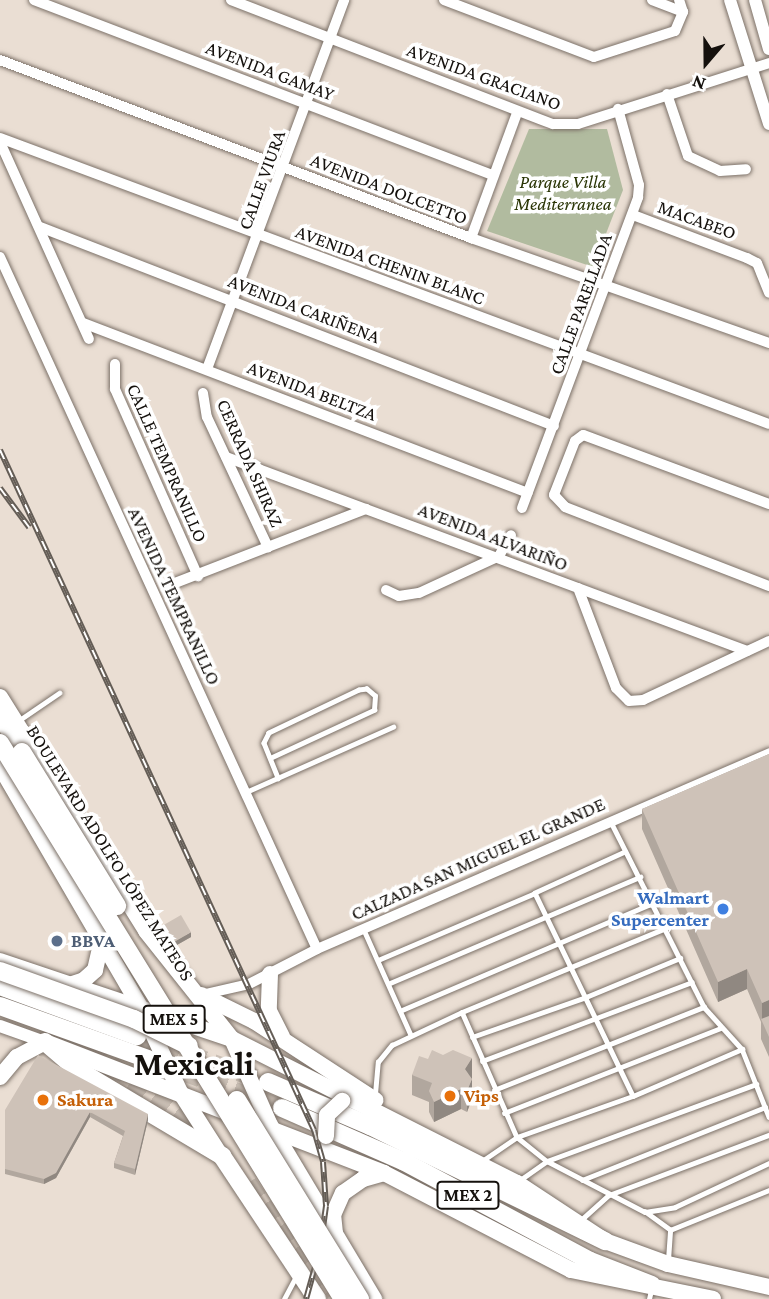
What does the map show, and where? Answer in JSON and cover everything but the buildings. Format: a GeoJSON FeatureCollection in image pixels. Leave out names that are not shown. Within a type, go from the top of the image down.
{"type":"FeatureCollection","features":[{"type":"Feature","properties":{"kind":"highway"},"geometry":{"type":"LineString","coordinates":[[0,697],[146,931],[201,995],[260,1082],[270,1125],[374,1299]]}},
{"type":"Feature","properties":{"kind":"highway","name":"BOULEVARD ADOLFO LÓPEZ MATEOS"},"geometry":{"type":"LineString","coordinates":[[0,714],[360,1299]]}},
{"type":"Feature","properties":{"kind":"highway","name":"BOULEVARD ADOLFO LÓPEZ MATEOS"},"geometry":{"type":"LineString","coordinates":[[0,743],[343,1299]]}},
{"type":"Feature","properties":{"kind":"highway"},"geometry":{"type":"LineString","coordinates":[[0,766],[141,1009],[157,1061],[300,1269],[317,1299]]}},
{"type":"Feature","properties":{"kind":"highway"},"geometry":{"type":"LineString","coordinates":[[69,985],[84,980],[95,970],[102,940]]}},
{"type":"Feature","properties":{"kind":"highway"},"geometry":{"type":"LineString","coordinates":[[0,961],[233,1039],[348,1100],[408,1125],[517,1183],[580,1221],[605,1241]]}},
{"type":"Feature","properties":{"kind":"highway"},"geometry":{"type":"LineString","coordinates":[[0,971],[135,1019],[213,1061]]}},
{"type":"Feature","properties":{"kind":"highway"},"geometry":{"type":"LineString","coordinates":[[270,974],[269,1011],[283,1039]]}},
{"type":"Feature","properties":{"kind":"highway"},"geometry":{"type":"LineString","coordinates":[[0,986],[137,1036]]}},
{"type":"Feature","properties":{"kind":"highway"},"geometry":{"type":"LineString","coordinates":[[201,995],[283,1039],[408,1125]]}},
{"type":"Feature","properties":{"kind":"highway"},"geometry":{"type":"LineString","coordinates":[[0,1006],[157,1061]]}},
{"type":"Feature","properties":{"kind":"highway"},"geometry":{"type":"LineString","coordinates":[[157,1061],[170,1033],[186,1023]]}},
{"type":"Feature","properties":{"kind":"highway"},"geometry":{"type":"LineString","coordinates":[[58,1026],[89,1048]]}},
{"type":"Feature","properties":{"kind":"highway"},"geometry":{"type":"LineString","coordinates":[[0,1077],[17,1057],[45,1042],[334,1151],[384,1173],[571,1270],[650,1292]]}},
{"type":"Feature","properties":{"kind":"highway"},"geometry":{"type":"LineString","coordinates":[[45,1042],[78,1070],[222,1156]]}},
{"type":"Feature","properties":{"kind":"highway"},"geometry":{"type":"LineString","coordinates":[[222,1108],[243,1099],[260,1082]]}},
{"type":"Feature","properties":{"kind":"highway","name":"MEX 2"},"geometry":{"type":"LineString","coordinates":[[260,1082],[380,1130],[605,1241],[668,1264],[769,1287]]}},
{"type":"Feature","properties":{"kind":"highway"},"geometry":{"type":"LineString","coordinates":[[334,1151],[326,1136],[327,1115],[348,1100]]}},
{"type":"Feature","properties":{"kind":"highway","name":"MEX 2"},"geometry":{"type":"LineString","coordinates":[[282,1108],[403,1161],[650,1292],[713,1299]]}},
{"type":"Feature","properties":{"kind":"highway"},"geometry":{"type":"LineString","coordinates":[[335,1236],[333,1215],[343,1193],[363,1179],[384,1173]]}},
{"type":"Feature","properties":{"kind":"street","name":"AVENIDA GAMAY"},"geometry":{"type":"LineString","coordinates":[[34,0],[493,175]]}},
{"type":"Feature","properties":{"kind":"street","name":"AVENIDA GRACIANO"},"geometry":{"type":"LineString","coordinates":[[231,0],[517,113],[566,125],[769,63]]}},
{"type":"Feature","properties":{"kind":"street","name":"CALLE VIURA"},"geometry":{"type":"LineString","coordinates":[[207,369],[285,169],[344,0]]}},
{"type":"Feature","properties":{"kind":"street"},"geometry":{"type":"LineString","coordinates":[[444,0],[594,57],[665,37],[675,31],[683,12],[680,0]]}},
{"type":"Feature","properties":{"kind":"street"},"geometry":{"type":"LineString","coordinates":[[652,0],[683,12]]}},
{"type":"Feature","properties":{"kind":"street"},"geometry":{"type":"LineString","coordinates":[[730,0],[769,124]]}},
{"type":"Feature","properties":{"kind":"street"},"geometry":{"type":"LineString","coordinates":[[755,0],[769,49]]}},
{"type":"Feature","properties":{"kind":"street","name":"AVENIDA DOLCETTO"},"geometry":{"type":"LineString","coordinates":[[0,60],[471,238],[769,343]]}},
{"type":"Feature","properties":{"kind":"street"},"geometry":{"type":"LineString","coordinates":[[667,94],[688,156],[720,171],[746,169]]}},
{"type":"Feature","properties":{"kind":"street","name":"CALLE PARELLADA"},"geometry":{"type":"LineString","coordinates":[[523,508],[633,215],[639,185],[618,109]]}},
{"type":"Feature","properties":{"kind":"street"},"geometry":{"type":"LineString","coordinates":[[471,238],[517,113]]}},
{"type":"Feature","properties":{"kind":"street"},"geometry":{"type":"LineString","coordinates":[[0,140],[89,339]]}},
{"type":"Feature","properties":{"kind":"street","name":"AVENIDA CHENIN BLANC"},"geometry":{"type":"LineString","coordinates":[[0,140],[769,424]]}},
{"type":"Feature","properties":{"kind":"street","name":"MACABEO"},"geometry":{"type":"LineString","coordinates":[[633,215],[757,263],[769,293]]}},
{"type":"Feature","properties":{"kind":"street","name":"AVENIDA CARIÑENA"},"geometry":{"type":"LineString","coordinates":[[40,227],[554,426]]}},
{"type":"Feature","properties":{"kind":"street","name":"AVENIDA TEMPRANILLO"},"geometry":{"type":"LineString","coordinates":[[0,257],[317,949]]}},
{"type":"Feature","properties":{"kind":"street","name":"AVENIDA BELTZA"},"geometry":{"type":"LineString","coordinates":[[83,323],[528,493]]}},
{"type":"Feature","properties":{"kind":"street","name":"CALLE TEMPRANILLO"},"geometry":{"type":"LineString","coordinates":[[115,364],[115,389],[198,576]]}},
{"type":"Feature","properties":{"kind":"street","name":"CERRADA SHIRAZ"},"geometry":{"type":"LineString","coordinates":[[203,393],[206,417],[268,547]]}},
{"type":"Feature","properties":{"kind":"street"},"geometry":{"type":"LineString","coordinates":[[769,504],[583,435],[575,441],[555,491],[556,500],[769,586]]}},
{"type":"Feature","properties":{"kind":"street","name":"AVENIDA ALVARIÑO"},"geometry":{"type":"LineString","coordinates":[[226,457],[499,556],[747,651]]}},
{"type":"Feature","properties":{"kind":"street"},"geometry":{"type":"LineString","coordinates":[[176,583],[366,509]]}},
{"type":"Feature","properties":{"kind":"street"},"geometry":{"type":"LineString","coordinates":[[386,590],[400,596],[419,593],[499,556],[511,535]]}},
{"type":"Feature","properties":{"kind":"street"},"geometry":{"type":"LineString","coordinates":[[578,588],[616,688],[629,701],[643,700],[769,640]]}},
{"type":"Feature","properties":{"kind":"street","name":"CALZADA SAN MIGUEL EL GRANDE"},"geometry":{"type":"LineString","coordinates":[[201,995],[270,974],[317,949],[769,753]]}},
{"type":"Feature","properties":{"kind":"street"},"geometry":{"type":"LineString","coordinates":[[0,1026],[45,1042]]}},
{"type":"Feature","properties":{"kind":"lane"},"geometry":{"type":"LineString","coordinates":[[270,758],[374,710],[375,696],[367,689],[359,690],[276,729],[265,738],[270,758],[278,778]]}},
{"type":"Feature","properties":{"kind":"lane"},"geometry":{"type":"LineString","coordinates":[[17,722],[59,693]]}},
{"type":"Feature","properties":{"kind":"lane"},"geometry":{"type":"LineString","coordinates":[[245,793],[393,727]]}},
{"type":"Feature","properties":{"kind":"lane"},"geometry":{"type":"LineString","coordinates":[[610,820],[704,1007],[742,1049],[769,1116]]}},
{"type":"Feature","properties":{"kind":"lane"},"geometry":{"type":"LineString","coordinates":[[378,960],[625,852]]}},
{"type":"Feature","properties":{"kind":"lane"},"geometry":{"type":"LineString","coordinates":[[390,983],[547,919],[640,877]]}},
{"type":"Feature","properties":{"kind":"lane"},"geometry":{"type":"LineString","coordinates":[[535,893],[633,1096]]}},
{"type":"Feature","properties":{"kind":"lane"},"geometry":{"type":"LineString","coordinates":[[402,1010],[560,945],[653,903]]}},
{"type":"Feature","properties":{"kind":"lane"},"geometry":{"type":"LineString","coordinates":[[375,1100],[378,1062],[392,1045],[462,1012],[572,969],[666,928]]}},
{"type":"Feature","properties":{"kind":"lane"},"geometry":{"type":"LineString","coordinates":[[364,929],[411,1035]]}},
{"type":"Feature","properties":{"kind":"lane"},"geometry":{"type":"LineString","coordinates":[[472,1037],[586,998],[680,957]]}},
{"type":"Feature","properties":{"kind":"lane"},"geometry":{"type":"LineString","coordinates":[[482,1061],[692,982]]}},
{"type":"Feature","properties":{"kind":"lane"},"geometry":{"type":"LineString","coordinates":[[494,1090],[609,1047],[704,1007]]}},
{"type":"Feature","properties":{"kind":"lane"},"geometry":{"type":"LineString","coordinates":[[462,1012],[504,1113],[517,1137],[547,1161],[645,1212],[670,1230]]}},
{"type":"Feature","properties":{"kind":"lane"},"geometry":{"type":"LineString","coordinates":[[504,1113],[621,1070],[722,1028]]}},
{"type":"Feature","properties":{"kind":"lane"},"geometry":{"type":"LineString","coordinates":[[479,1163],[517,1137],[633,1096],[742,1049]]}},
{"type":"Feature","properties":{"kind":"lane"},"geometry":{"type":"LineString","coordinates":[[517,1183],[547,1161],[756,1084]]}},
{"type":"Feature","properties":{"kind":"lane"},"geometry":{"type":"LineString","coordinates":[[582,1180],[765,1108]]}},
{"type":"Feature","properties":{"kind":"lane"},"geometry":{"type":"LineString","coordinates":[[580,1221],[609,1195],[769,1135]]}},
{"type":"Feature","properties":{"kind":"lane"},"geometry":{"type":"LineString","coordinates":[[645,1212],[675,1207],[769,1163]]}},
{"type":"Feature","properties":{"kind":"lane"},"geometry":{"type":"LineString","coordinates":[[670,1230],[769,1190]]}},
{"type":"Feature","properties":{"kind":"lane"},"geometry":{"type":"LineString","coordinates":[[668,1264],[670,1230]]}},
{"type":"Feature","properties":{"kind":"lane"},"geometry":{"type":"LineString","coordinates":[[284,1299],[300,1269]]}},
{"type":"Feature","properties":{"kind":"green space","name":"Parque Villa Mediterranea"},"geometry":{"type":"Polygon","coordinates":[[[529,129],[607,129],[623,190],[593,267],[487,231],[529,129]]]}},
{"type":"Feature","properties":{"kind":"tunnel"},"geometry":{"type":"LineString","coordinates":[[137,1036],[258,1079]]}},
{"type":"Feature","properties":{"kind":"tunnel"},"geometry":{"type":"LineString","coordinates":[[89,1048],[206,1136]]}},
{"type":"Feature","properties":{"kind":"tunnel"},"geometry":{"type":"LineString","coordinates":[[158,1063],[282,1108]]}},
{"type":"Feature","properties":{"kind":"tunnel"},"geometry":{"type":"LineString","coordinates":[[248,1183],[327,1299]]}},
{"type":"Feature","properties":{"kind":"railway"},"geometry":{"type":"LineString","coordinates":[[0,450],[314,1130],[323,1162],[326,1206],[320,1249],[306,1299]]}},
{"type":"Feature","properties":{"kind":"railway"},"geometry":{"type":"LineString","coordinates":[[0,488],[29,527]]}},
{"type":"Feature","properties":{"kind":"place","name":"Walmart Supercenter"},"geometry":{"type":"Point","coordinates":[723,909]}},
{"type":"Feature","properties":{"kind":"place","name":"BBVA"},"geometry":{"type":"Point","coordinates":[57,941]}},
{"type":"Feature","properties":{"kind":"place","name":"Vips"},"geometry":{"type":"Point","coordinates":[450,1096]}},
{"type":"Feature","properties":{"kind":"place","name":"Sakura"},"geometry":{"type":"Point","coordinates":[43,1100]}},
{"type":"Feature","properties":{"kind":"district","name":"Mexicali"},"geometry":{"type":"Point","coordinates":[194,1064]}}]}
